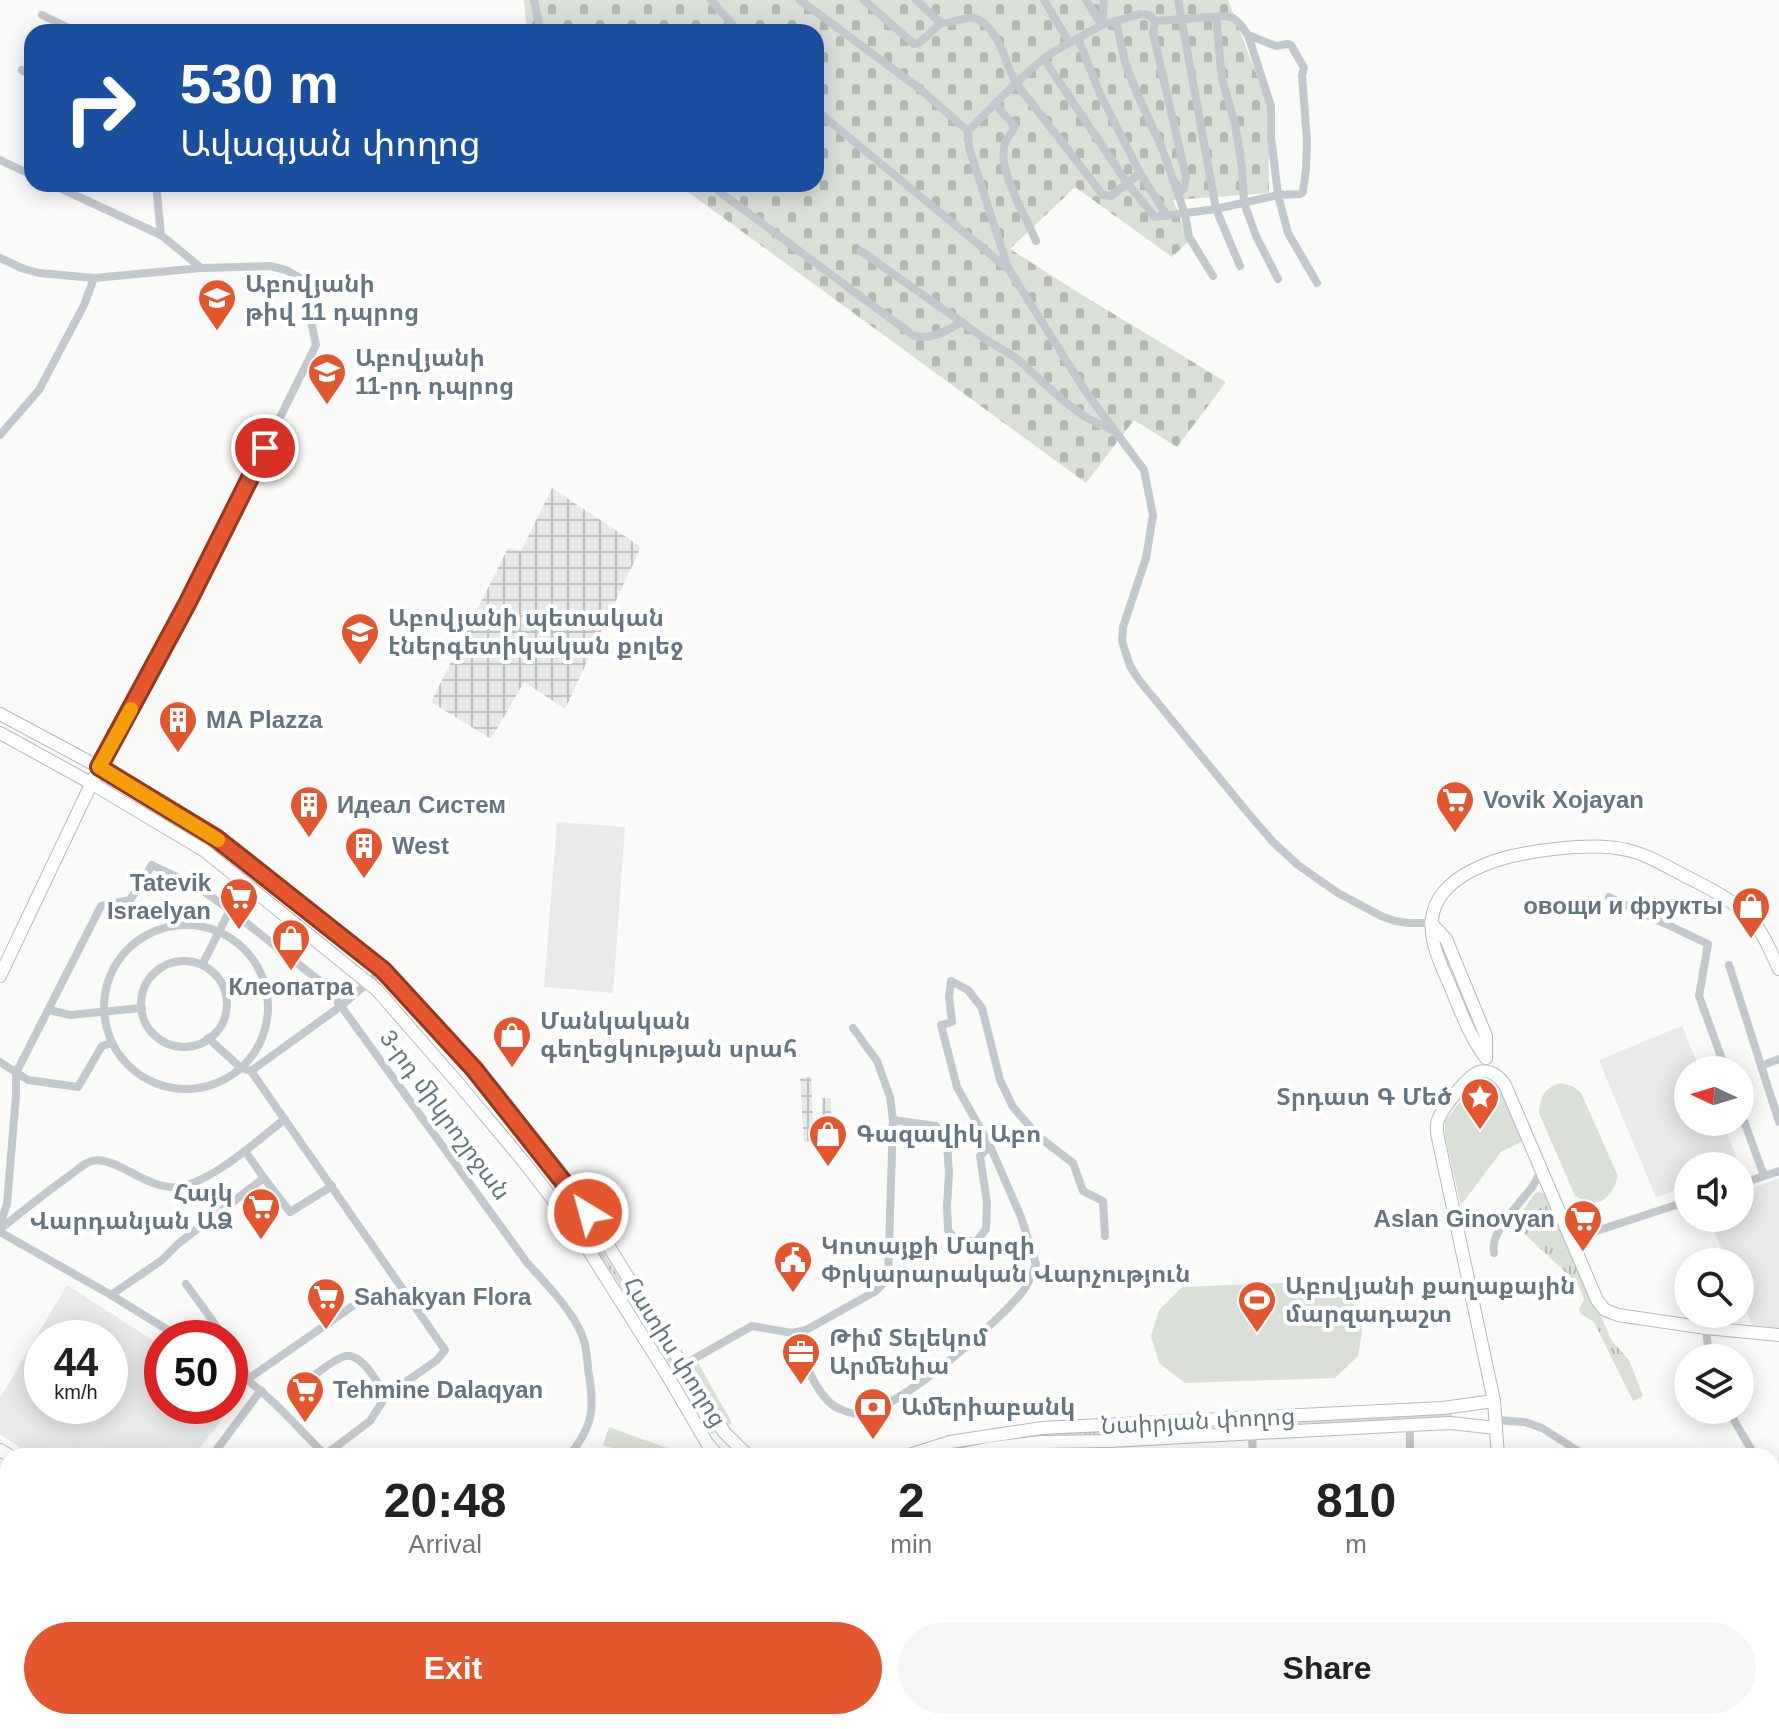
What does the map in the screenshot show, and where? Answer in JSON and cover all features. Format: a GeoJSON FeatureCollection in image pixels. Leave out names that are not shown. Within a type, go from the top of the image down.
{"type":"FeatureCollection","features":[{"type":"Feature","properties":{"kind":"street"},"geometry":{"type":"LineString","coordinates":[[534,0],[539,24]]}},
{"type":"Feature","properties":{"kind":"street"},"geometry":{"type":"LineString","coordinates":[[711,0],[732,24]]}},
{"type":"Feature","properties":{"kind":"street"},"geometry":{"type":"LineString","coordinates":[[800,0],[920,89],[968,131],[969,148],[1008,268],[1086,392],[1144,470],[1153,515],[1146,558],[1123,627],[1122,641],[1125,654],[1139,680],[1248,813],[1298,865],[1338,893],[1381,916],[1409,923],[1431,923]]}},
{"type":"Feature","properties":{"kind":"street"},"geometry":{"type":"LineString","coordinates":[[864,0],[914,44],[941,23],[974,18],[997,38],[1016,83],[1103,195],[1111,196],[1140,173]]}},
{"type":"Feature","properties":{"kind":"street"},"geometry":{"type":"LineString","coordinates":[[916,0],[941,23]]}},
{"type":"Feature","properties":{"kind":"street"},"geometry":{"type":"LineString","coordinates":[[1044,0],[1074,40],[1140,173],[1167,216]]}},
{"type":"Feature","properties":{"kind":"street"},"geometry":{"type":"LineString","coordinates":[[1086,0],[1102,25]]}},
{"type":"Feature","properties":{"kind":"street"},"geometry":{"type":"LineString","coordinates":[[1102,25],[1104,0]]}},
{"type":"Feature","properties":{"kind":"street"},"geometry":{"type":"LineString","coordinates":[[1178,0],[1216,209],[1240,266]]}},
{"type":"Feature","properties":{"kind":"street"},"geometry":{"type":"LineString","coordinates":[[968,131],[1016,83],[1044,59],[1074,40],[1102,25],[1140,14],[1149,15],[1155,21]]}},
{"type":"Feature","properties":{"kind":"street"},"geometry":{"type":"LineString","coordinates":[[42,15],[61,24]]}},
{"type":"Feature","properties":{"kind":"street"},"geometry":{"type":"LineString","coordinates":[[1216,17],[1222,79],[1235,124],[1244,203],[1256,236],[1278,279]]}},
{"type":"Feature","properties":{"kind":"street"},"geometry":{"type":"LineString","coordinates":[[1155,21],[1233,18],[1248,35],[1271,106],[1278,195],[1288,233],[1317,283]]}},
{"type":"Feature","properties":{"kind":"street"},"geometry":{"type":"LineString","coordinates":[[1116,21],[1125,62],[1162,148],[1185,214],[1189,237],[1213,276]]}},
{"type":"Feature","properties":{"kind":"street"},"geometry":{"type":"LineString","coordinates":[[1155,21],[1153,33],[1186,177],[1184,188],[1178,195]]}},
{"type":"Feature","properties":{"kind":"street"},"geometry":{"type":"LineString","coordinates":[[1044,59],[1127,183],[1152,214],[1155,217],[1185,214],[1303,192],[1307,141],[1304,68],[1291,45],[1276,46],[1248,35]]}},
{"type":"Feature","properties":{"kind":"street"},"geometry":{"type":"LineString","coordinates":[[995,104],[1015,127],[1005,142],[1003,157],[1007,175],[1036,241]]}},
{"type":"Feature","properties":{"kind":"street"},"geometry":{"type":"LineString","coordinates":[[824,117],[1008,268]]}},
{"type":"Feature","properties":{"kind":"street"},"geometry":{"type":"LineString","coordinates":[[0,160],[24,171]]}},
{"type":"Feature","properties":{"kind":"street"},"geometry":{"type":"LineString","coordinates":[[68,192],[161,235],[201,268]]}},
{"type":"Feature","properties":{"kind":"street"},"geometry":{"type":"LineString","coordinates":[[157,192],[161,235]]}},
{"type":"Feature","properties":{"kind":"street"},"geometry":{"type":"LineString","coordinates":[[720,192],[914,336],[927,338],[940,335],[962,322]]}},
{"type":"Feature","properties":{"kind":"street"},"geometry":{"type":"LineString","coordinates":[[861,251],[1015,357],[1087,418],[1115,431]]}},
{"type":"Feature","properties":{"kind":"street"},"geometry":{"type":"LineString","coordinates":[[0,258],[39,273],[94,278],[201,268],[270,266],[286,270],[305,281],[316,345],[187,604],[99,767],[0,976]]}},
{"type":"Feature","properties":{"kind":"street"},"geometry":{"type":"LineString","coordinates":[[0,435],[39,390],[84,305],[94,278]]}},
{"type":"Feature","properties":{"kind":"street","name":"Հատիս փողոց"},"geometry":{"type":"LineString","coordinates":[[0,714],[99,767],[216,838],[383,970],[474,1069],[588,1213],[724,1432],[740,1448]]}},
{"type":"Feature","properties":{"kind":"street","name":"Հատիս փողոց"},"geometry":{"type":"LineString","coordinates":[[0,733],[205,851],[369,982],[458,1083],[574,1227],[711,1448]]}},
{"type":"Feature","properties":{"kind":"street"},"geometry":{"type":"LineString","coordinates":[[1488,1072],[1486,1058],[1474,1042],[1434,947],[1431,923],[1437,901],[1446,889],[1472,870],[1493,861],[1533,852],[1590,847],[1618,848],[1641,854],[1729,900],[1753,921],[1779,969]]}},
{"type":"Feature","properties":{"kind":"street","name":"3-րդ միկրոշրջան"},"geometry":{"type":"LineString","coordinates":[[49,1010],[101,906],[130,900],[152,865],[196,886],[321,982],[528,1264],[554,1292],[583,1338],[593,1408],[576,1448]]}},
{"type":"Feature","properties":{"kind":"street"},"geometry":{"type":"LineString","coordinates":[[1609,897],[1708,944],[1699,996],[1721,1056]]}},
{"type":"Feature","properties":{"kind":"street"},"geometry":{"type":"LineString","coordinates":[[202,965],[230,910]]}},
{"type":"Feature","properties":{"kind":"street"},"geometry":{"type":"LineString","coordinates":[[199,927],[220,931],[238,942],[262,974],[268,993],[264,1035],[241,1068],[215,1083],[185,1088],[151,1083],[135,1073],[112,1043],[105,1013],[111,980],[131,946],[158,929],[199,927]]}},
{"type":"Feature","properties":{"kind":"street"},"geometry":{"type":"LineString","coordinates":[[175,962],[202,965],[213,973],[224,991],[225,1017],[221,1026],[197,1045],[188,1047],[164,1043],[150,1031],[142,1008],[147,982],[158,970],[175,962]]}},
{"type":"Feature","properties":{"kind":"street"},"geometry":{"type":"LineString","coordinates":[[1729,965],[1779,1122]]}},
{"type":"Feature","properties":{"kind":"street"},"geometry":{"type":"LineString","coordinates":[[251,1071],[341,1006],[383,970]]}},
{"type":"Feature","properties":{"kind":"street"},"geometry":{"type":"LineString","coordinates":[[792,1333],[819,1390],[836,1408],[858,1414],[900,1398],[969,1345],[1025,1290],[1036,1264],[1021,1217],[990,1146],[957,1087],[941,1025],[952,1022],[951,981],[968,990],[982,1008],[1000,1080],[1013,1107],[1039,1137],[1073,1163],[1083,1191],[1103,1201],[1105,1236]]}},
{"type":"Feature","properties":{"kind":"street"},"geometry":{"type":"LineString","coordinates":[[0,1228],[7,1204],[16,1073],[49,1010],[70,1015],[142,1008]]}},
{"type":"Feature","properties":{"kind":"street"},"geometry":{"type":"LineString","coordinates":[[683,1365],[752,1326],[792,1333],[806,1330],[876,1291],[888,1278],[893,1120],[890,1097],[877,1061],[853,1028]]}},
{"type":"Feature","properties":{"kind":"street"},"geometry":{"type":"LineString","coordinates":[[208,1038],[241,1068],[251,1071],[445,1350],[437,1360],[386,1396],[370,1421],[335,1448]]}},
{"type":"Feature","properties":{"kind":"street"},"geometry":{"type":"LineString","coordinates":[[0,1062],[28,1080],[78,1087],[102,1046],[112,1043]]}},
{"type":"Feature","properties":{"kind":"street"},"geometry":{"type":"LineString","coordinates":[[1761,1066],[1779,1059]]}},
{"type":"Feature","properties":{"kind":"street"},"geometry":{"type":"LineString","coordinates":[[1498,1448],[1494,1401],[1437,1133],[1439,1117],[1471,1077],[1479,1072],[1488,1072],[1505,1085],[1597,1300],[1609,1313],[1674,1323]]}},
{"type":"Feature","properties":{"kind":"street"},"geometry":{"type":"LineString","coordinates":[[0,1228],[89,1162],[109,1162],[153,1184],[173,1187],[196,1183],[245,1151],[285,1119]]}},
{"type":"Feature","properties":{"kind":"street"},"geometry":{"type":"LineString","coordinates":[[893,1120],[936,1126],[947,1142],[948,1230],[955,1239],[976,1242],[986,1229],[987,1203],[980,1156],[990,1146]]}},
{"type":"Feature","properties":{"kind":"street"},"geometry":{"type":"LineString","coordinates":[[1749,1136],[1764,1176]]}},
{"type":"Feature","properties":{"kind":"street"},"geometry":{"type":"LineString","coordinates":[[245,1151],[290,1212],[332,1186]]}},
{"type":"Feature","properties":{"kind":"street"},"geometry":{"type":"LineString","coordinates":[[1494,1253],[1493,1244],[1498,1232],[1535,1184],[1541,1170]]}},
{"type":"Feature","properties":{"kind":"street"},"geometry":{"type":"LineString","coordinates":[[1754,1179],[1779,1171]]}},
{"type":"Feature","properties":{"kind":"street"},"geometry":{"type":"LineString","coordinates":[[111,1295],[162,1260],[179,1243],[264,1178]]}},
{"type":"Feature","properties":{"kind":"street"},"geometry":{"type":"LineString","coordinates":[[1572,1239],[1674,1206]]}},
{"type":"Feature","properties":{"kind":"street"},"geometry":{"type":"LineString","coordinates":[[0,1228],[152,1320]]}},
{"type":"Feature","properties":{"kind":"street"},"geometry":{"type":"LineString","coordinates":[[186,1284],[212,1320]]}},
{"type":"Feature","properties":{"kind":"street"},"geometry":{"type":"LineString","coordinates":[[319,1448],[248,1379],[360,1301]]}},
{"type":"Feature","properties":{"kind":"street"},"geometry":{"type":"LineString","coordinates":[[1708,1344],[1706,1328],[1779,1335]]}},
{"type":"Feature","properties":{"kind":"street"},"geometry":{"type":"LineString","coordinates":[[311,1377],[343,1357],[357,1357],[386,1396]]}},
{"type":"Feature","properties":{"kind":"street"},"geometry":{"type":"LineString","coordinates":[[218,1448],[261,1390]]}},
{"type":"Feature","properties":{"kind":"street","name":"Նաիրյան փողոց"},"geometry":{"type":"LineString","coordinates":[[927,1448],[1042,1428],[1443,1408],[1494,1401]]}},
{"type":"Feature","properties":{"kind":"street"},"geometry":{"type":"LineString","coordinates":[[1496,1424],[1525,1422],[1542,1428],[1573,1448]]}},
{"type":"Feature","properties":{"kind":"street","name":"Նաիրյան փողոց"},"geometry":{"type":"LineString","coordinates":[[993,1448],[1041,1442],[1451,1423],[1496,1424]]}},
{"type":"Feature","properties":{"kind":"street"},"geometry":{"type":"LineString","coordinates":[[1736,1424],[1750,1448]]}},
{"type":"Feature","properties":{"kind":"street"},"geometry":{"type":"LineString","coordinates":[[1410,1425],[1410,1448]]}},
{"type":"Feature","properties":{"kind":"street"},"geometry":{"type":"LineString","coordinates":[[1252,1433],[1253,1448]]}},
{"type":"Feature","properties":{"kind":"street"},"geometry":{"type":"LineString","coordinates":[[1110,1441],[1112,1448]]}},
{"type":"Feature","properties":{"kind":"street"},"geometry":{"type":"LineString","coordinates":[[1035,1448],[1041,1442]]}},
{"type":"Feature","properties":{"kind":"shaded area"},"geometry":{"type":"Polygon","coordinates":[[[552,488],[641,547],[565,709],[524,682],[491,739],[431,702],[508,548],[521,551],[552,488]]]}},
{"type":"Feature","properties":{"kind":"shaded area"},"geometry":{"type":"Polygon","coordinates":[[[557,822],[625,827],[613,993],[544,987],[557,822]]]}},
{"type":"Feature","properties":{"kind":"shaded area"},"geometry":{"type":"Polygon","coordinates":[[[1682,1026],[1694,1056],[1674,1056],[1674,1136],[1728,1136],[1734,1152],[1674,1152],[1674,1191],[1656,1198],[1599,1060],[1682,1026]]]}},
{"type":"Feature","properties":{"kind":"shaded area"},"geometry":{"type":"Polygon","coordinates":[[[811,1077],[814,1141],[804,1142],[800,1078],[811,1077]]]}},
{"type":"Feature","properties":{"kind":"shaded area"},"geometry":{"type":"Polygon","coordinates":[[[822,1098],[831,1098],[832,1151],[823,1151],[822,1098]]]}},
{"type":"Feature","properties":{"kind":"shaded area"},"geometry":{"type":"Polygon","coordinates":[[[1779,1178],[1779,1330],[1754,1326],[1754,1248],[1721,1248],[1715,1232],[1754,1232],[1754,1188],[1779,1178]]]}},
{"type":"Feature","properties":{"kind":"shaded area"},"geometry":{"type":"Polygon","coordinates":[[[67,1285],[122,1320],[46,1320],[67,1285]]]}},
{"type":"Feature","properties":{"kind":"shaded area"},"geometry":{"type":"Polygon","coordinates":[[[128,1324],[144,1334],[144,1424],[218,1424],[200,1448],[20,1448],[0,1434],[0,1398],[24,1358],[24,1424],[128,1424],[128,1324]]]}},
{"type":"Feature","properties":{"kind":"green space"},"geometry":{"type":"Polygon","coordinates":[[[524,0],[1228,0],[1268,105],[1269,193],[1173,200],[1189,241],[1172,257],[1075,187],[1010,249],[1226,382],[1177,447],[1134,420],[1086,483],[688,192],[824,192],[824,24],[526,24],[524,0]]]}},
{"type":"Feature","properties":{"kind":"green space"},"geometry":{"type":"Polygon","coordinates":[[[1489,1077],[1499,1082],[1523,1141],[1501,1152],[1461,1205],[1445,1136],[1445,1121],[1477,1081],[1489,1077]]]}},
{"type":"Feature","properties":{"kind":"green space"},"geometry":{"type":"Polygon","coordinates":[[[1560,1083],[1572,1086],[1581,1093],[1618,1176],[1608,1196],[1597,1202],[1575,1196],[1539,1113],[1544,1094],[1560,1083]]]}},
{"type":"Feature","properties":{"kind":"green space"},"geometry":{"type":"Polygon","coordinates":[[[557,1189],[581,1219],[640,1310],[715,1432],[712,1434],[637,1311],[556,1192],[557,1189]]]}},
{"type":"Feature","properties":{"kind":"green space"},"geometry":{"type":"Polygon","coordinates":[[[1535,1193],[1546,1194],[1552,1205],[1612,1341],[1629,1360],[1643,1396],[1633,1401],[1594,1322],[1579,1310],[1584,1299],[1578,1284],[1514,1224],[1535,1193]]]}},
{"type":"Feature","properties":{"kind":"green space","name":"Աբովյանի քաղաքային մարզադաշտ"},"geometry":{"type":"Polygon","coordinates":[[[1330,1281],[1359,1309],[1362,1332],[1358,1356],[1335,1378],[1185,1383],[1159,1363],[1151,1336],[1159,1310],[1182,1287],[1330,1281]]]}},
{"type":"Feature","properties":{"kind":"green space"},"geometry":{"type":"Polygon","coordinates":[[[697,1361],[732,1423],[725,1427],[690,1365],[697,1361]]]}},
{"type":"Feature","properties":{"kind":"green space"},"geometry":{"type":"Polygon","coordinates":[[[1452,1414],[1452,1418],[1048,1437],[951,1448],[1000,1438],[1452,1414]]]}},
{"type":"Feature","properties":{"kind":"green space"},"geometry":{"type":"Polygon","coordinates":[[[609,1427],[667,1448],[611,1448],[603,1445],[609,1427]]]}},
{"type":"Feature","properties":{"kind":"slow traffic"},"geometry":{"type":"LineString","coordinates":[[131,709],[99,767],[218,840]]}},
{"type":"Feature","properties":{"kind":"place","name":"Աբովյանի թիվ 11 դպրոց"},"geometry":{"type":"Point","coordinates":[217,332]}},
{"type":"Feature","properties":{"kind":"place","name":"Աբովյանի 11-րդ դպրոց"},"geometry":{"type":"Point","coordinates":[327,406]}},
{"type":"Feature","properties":{"kind":"place","name":"Աբովյանի պետական էներգետիկական քոլեջ"},"geometry":{"type":"Point","coordinates":[360,666]}},
{"type":"Feature","properties":{"kind":"place","name":"MA Plazza"},"geometry":{"type":"Point","coordinates":[178,754]}},
{"type":"Feature","properties":{"kind":"place","name":"Vovik Xojayan"},"geometry":{"type":"Point","coordinates":[1455,834]}},
{"type":"Feature","properties":{"kind":"place","name":"Идеал Систем"},"geometry":{"type":"Point","coordinates":[309,839]}},
{"type":"Feature","properties":{"kind":"place","name":"West"},"geometry":{"type":"Point","coordinates":[364,880]}},
{"type":"Feature","properties":{"kind":"place","name":"Tatevik Israelyan"},"geometry":{"type":"Point","coordinates":[239,931]}},
{"type":"Feature","properties":{"kind":"place","name":"овощи и фрукты"},"geometry":{"type":"Point","coordinates":[1751,940]}},
{"type":"Feature","properties":{"kind":"place","name":"Клеопатра"},"geometry":{"type":"Point","coordinates":[291,972]}},
{"type":"Feature","properties":{"kind":"place","name":"Մանկական գեղեցկության սրահ"},"geometry":{"type":"Point","coordinates":[512,1069]}},
{"type":"Feature","properties":{"kind":"place","name":"Տրդատ Գ Մեծ"},"geometry":{"type":"Point","coordinates":[1480,1131]}},
{"type":"Feature","properties":{"kind":"place","name":"Գազավիկ Աբո"},"geometry":{"type":"Point","coordinates":[828,1168]}},
{"type":"Feature","properties":{"kind":"place","name":"Հայկ Վարդանյան ԱՁ"},"geometry":{"type":"Point","coordinates":[261,1241]}},
{"type":"Feature","properties":{"kind":"place","name":"Aslan Ginovyan"},"geometry":{"type":"Point","coordinates":[1583,1253]}},
{"type":"Feature","properties":{"kind":"place","name":"Կոտայքի Մարզի Փրկարարական Վարչություն"},"geometry":{"type":"Point","coordinates":[793,1294]}},
{"type":"Feature","properties":{"kind":"place","name":"Sahakyan Flora"},"geometry":{"type":"Point","coordinates":[326,1331]}},
{"type":"Feature","properties":{"kind":"place","name":"Աբովյանի քաղաքային մարզադաշտ"},"geometry":{"type":"Point","coordinates":[1257,1334]}},
{"type":"Feature","properties":{"kind":"place","name":"Թիմ Տելեկոմ Արմենիա"},"geometry":{"type":"Point","coordinates":[801,1386]}},
{"type":"Feature","properties":{"kind":"place","name":"Tehmine Dalaqyan"},"geometry":{"type":"Point","coordinates":[305,1424]}},
{"type":"Feature","properties":{"kind":"place","name":"Ամերիաբանկ"},"geometry":{"type":"Point","coordinates":[873,1441]}},
{"type":"Feature","properties":{"kind":"route"},"geometry":{"type":"LineString","coordinates":[[265,448],[187,604],[99,767],[216,838],[383,970],[474,1069],[588,1213]]}}]}
